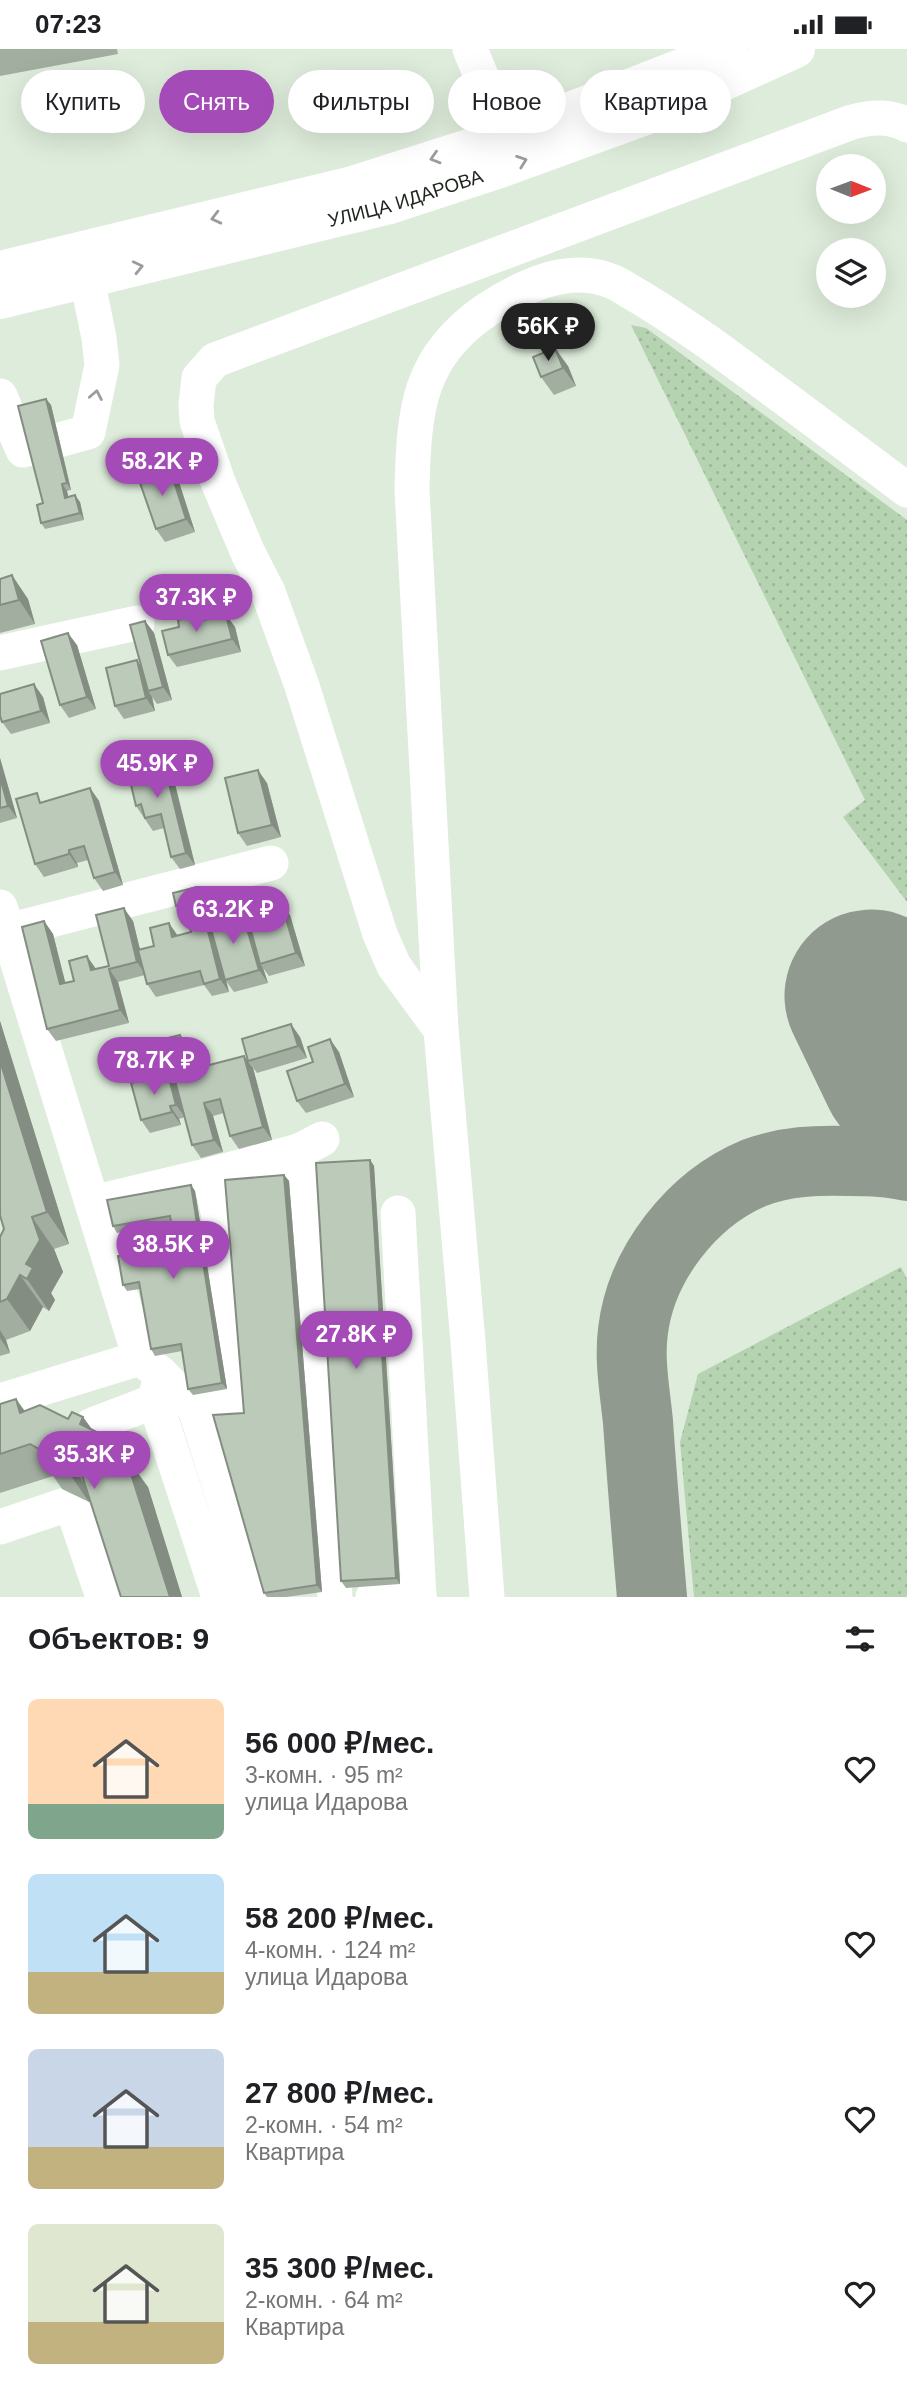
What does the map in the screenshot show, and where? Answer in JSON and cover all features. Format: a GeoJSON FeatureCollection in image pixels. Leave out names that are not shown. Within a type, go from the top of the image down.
{"type":"FeatureCollection","features":[{"type":"Feature","properties":{"kind":"main road","name":"УЛИЦА ИДАРОВА"},"geometry":{"type":"LineString","coordinates":[[0,270],[349,185],[506,136],[729,49]]}},
{"type":"Feature","properties":{"kind":"main road","name":"УЛИЦА ИДАРОВА"},"geometry":{"type":"LineString","coordinates":[[0,300],[390,205],[500,169],[657,112],[796,49]]}},
{"type":"Feature","properties":{"kind":"street"},"geometry":{"type":"LineString","coordinates":[[470,49],[506,136]]}},
{"type":"Feature","properties":{"kind":"street"},"geometry":{"type":"LineString","coordinates":[[441,1030],[394,966],[380,934],[302,686],[268,592],[233,518],[197,421],[199,379],[215,360],[852,122],[869,117],[889,118],[907,125]]}},
{"type":"Feature","properties":{"kind":"street"},"geometry":{"type":"LineString","coordinates":[[487,1597],[441,1030],[412,490],[413,437],[420,394],[439,354],[465,325],[501,300],[536,282],[574,275],[607,279],[662,309],[907,490]]}},
{"type":"Feature","properties":{"kind":"street"},"geometry":{"type":"LineString","coordinates":[[0,397],[23,450],[88,432],[102,365],[87,279]]}},
{"type":"Feature","properties":{"kind":"street"},"geometry":{"type":"LineString","coordinates":[[0,653],[137,622]]}},
{"type":"Feature","properties":{"kind":"street"},"geometry":{"type":"LineString","coordinates":[[219,1597],[152,1377],[92,1203],[4,919],[271,863]]}},
{"type":"Feature","properties":{"kind":"street"},"geometry":{"type":"LineString","coordinates":[[92,1203],[210,1175],[310,1145],[316,1332],[335,1597]]}},
{"type":"Feature","properties":{"kind":"street"},"geometry":{"type":"LineString","coordinates":[[195,1408],[236,1404],[224,1240],[210,1175]]}},
{"type":"Feature","properties":{"kind":"street"},"geometry":{"type":"LineString","coordinates":[[373,1597],[419,1595],[398,1213]]}},
{"type":"Feature","properties":{"kind":"street"},"geometry":{"type":"LineString","coordinates":[[92,1425],[152,1377]]}},
{"type":"Feature","properties":{"kind":"street"},"geometry":{"type":"LineString","coordinates":[[0,1401],[152,1377],[195,1408],[256,1597]]}},
{"type":"Feature","properties":{"kind":"street"},"geometry":{"type":"LineString","coordinates":[[0,1527],[71,1503],[103,1597]]}},
{"type":"Feature","properties":{"kind":"green space"},"geometry":{"type":"Polygon","coordinates":[[[631,325],[646,328],[907,520],[907,902],[843,817],[865,800],[631,325]]]}},
{"type":"Feature","properties":{"kind":"green space"},"geometry":{"type":"Polygon","coordinates":[[[901,1267],[907,1279],[907,1597],[694,1597],[680,1442],[698,1374],[901,1267]]]}},
{"type":"Feature","properties":{"kind":"building"},"geometry":{"type":"Polygon","coordinates":[[[555,348],[563,368],[541,377],[533,357],[555,348]]]}},
{"type":"Feature","properties":{"kind":"building"},"geometry":{"type":"Polygon","coordinates":[[[46,399],[67,483],[62,484],[65,498],[75,495],[80,513],[41,523],[37,505],[43,503],[18,406],[46,399]]]}},
{"type":"Feature","properties":{"kind":"building"},"geometry":{"type":"Polygon","coordinates":[[[169,466],[186,519],[156,529],[138,477],[169,466]]]}},
{"type":"Feature","properties":{"kind":"building"},"geometry":{"type":"Polygon","coordinates":[[[12,575],[19,600],[0,605],[0,579],[12,575]]]}},
{"type":"Feature","properties":{"kind":"building"},"geometry":{"type":"Polygon","coordinates":[[[202,614],[203,620],[226,615],[232,639],[168,655],[162,631],[179,627],[178,620],[202,614]]]}},
{"type":"Feature","properties":{"kind":"building"},"geometry":{"type":"Polygon","coordinates":[[[145,621],[163,687],[148,691],[130,625],[145,621]]]}},
{"type":"Feature","properties":{"kind":"building"},"geometry":{"type":"Polygon","coordinates":[[[68,633],[87,697],[60,705],[41,641],[68,633]]]}},
{"type":"Feature","properties":{"kind":"building"},"geometry":{"type":"Polygon","coordinates":[[[137,660],[146,698],[115,706],[106,668],[137,660]]]}},
{"type":"Feature","properties":{"kind":"building"},"geometry":{"type":"Polygon","coordinates":[[[34,684],[41,711],[2,722],[0,694],[34,684]]]}},
{"type":"Feature","properties":{"kind":"building"},"geometry":{"type":"Polygon","coordinates":[[[163,759],[186,853],[171,857],[161,814],[145,818],[141,804],[136,806],[127,768],[163,759]]]}},
{"type":"Feature","properties":{"kind":"building"},"geometry":{"type":"Polygon","coordinates":[[[258,770],[272,825],[238,833],[225,778],[258,770]]]}},
{"type":"Feature","properties":{"kind":"building"},"geometry":{"type":"Polygon","coordinates":[[[0,777],[8,806],[0,808],[0,777]]]}},
{"type":"Feature","properties":{"kind":"building"},"geometry":{"type":"Polygon","coordinates":[[[90,788],[115,872],[94,878],[84,846],[69,850],[69,854],[35,864],[16,799],[37,793],[40,803],[90,788]]]}},
{"type":"Feature","properties":{"kind":"building"},"geometry":{"type":"Polygon","coordinates":[[[197,887],[220,979],[204,984],[200,971],[147,984],[138,950],[154,946],[150,928],[169,923],[172,937],[191,932],[184,904],[176,906],[173,893],[197,887]]]}},
{"type":"Feature","properties":{"kind":"building"},"geometry":{"type":"Polygon","coordinates":[[[281,902],[296,953],[260,964],[246,912],[249,906],[257,904],[263,908],[281,902]]]}},
{"type":"Feature","properties":{"kind":"building"},"geometry":{"type":"Polygon","coordinates":[[[124,908],[137,962],[109,969],[120,1010],[47,1029],[22,927],[44,921],[60,984],[74,981],[69,961],[87,956],[91,970],[109,966],[96,915],[124,908]]]}},
{"type":"Feature","properties":{"kind":"building"},"geometry":{"type":"Polygon","coordinates":[[[221,914],[223,921],[243,915],[259,970],[225,980],[208,918],[221,914]]]}},
{"type":"Feature","properties":{"kind":"building"},"geometry":{"type":"Polygon","coordinates":[[[291,1024],[298,1046],[248,1061],[242,1039],[291,1024]]]}},
{"type":"Feature","properties":{"kind":"building"},"geometry":{"type":"Polygon","coordinates":[[[180,1035],[190,1070],[244,1056],[263,1127],[230,1136],[220,1099],[204,1103],[214,1140],[192,1145],[164,1039],[180,1035]]]}},
{"type":"Feature","properties":{"kind":"building"},"geometry":{"type":"Polygon","coordinates":[[[330,1039],[345,1084],[297,1101],[287,1071],[313,1062],[308,1047],[330,1039]]]}},
{"type":"Feature","properties":{"kind":"building"},"geometry":{"type":"Polygon","coordinates":[[[0,1061],[47,1212],[32,1217],[40,1240],[26,1264],[33,1268],[27,1279],[20,1275],[7,1299],[0,1302],[0,1237],[4,1229],[0,1215],[0,1061]]]}},
{"type":"Feature","properties":{"kind":"building"},"geometry":{"type":"Polygon","coordinates":[[[168,1074],[176,1105],[170,1106],[172,1112],[141,1120],[131,1083],[168,1074]]]}},
{"type":"Feature","properties":{"kind":"building"},"geometry":{"type":"Polygon","coordinates":[[[370,1160],[396,1578],[341,1581],[316,1163],[370,1160]]]}},
{"type":"Feature","properties":{"kind":"building"},"geometry":{"type":"Polygon","coordinates":[[[284,1175],[317,1585],[264,1593],[213,1415],[244,1413],[225,1180],[284,1175]]]}},
{"type":"Feature","properties":{"kind":"building"},"geometry":{"type":"Polygon","coordinates":[[[191,1185],[222,1383],[188,1389],[181,1344],[151,1349],[139,1282],[123,1285],[118,1256],[175,1246],[170,1216],[113,1226],[107,1200],[191,1185]]]}},
{"type":"Feature","properties":{"kind":"building"},"geometry":{"type":"Polygon","coordinates":[[[16,1399],[20,1413],[40,1405],[68,1419],[72,1412],[83,1417],[80,1424],[105,1436],[112,1459],[125,1455],[170,1597],[121,1597],[80,1469],[70,1464],[67,1470],[40,1457],[43,1451],[30,1444],[0,1454],[0,1404],[16,1399]]]}},
{"type":"Feature","properties":{"kind":"taxiway"},"geometry":{"type":"LineString","coordinates":[[652,1597],[632,1354],[638,1306],[658,1258],[673,1237],[710,1199],[754,1173],[777,1166],[813,1161],[878,1162],[907,1166]]}},
{"type":"Feature","properties":{"kind":"runway"},"geometry":{"type":"LineString","coordinates":[[871,996],[907,1071]]}}]}
